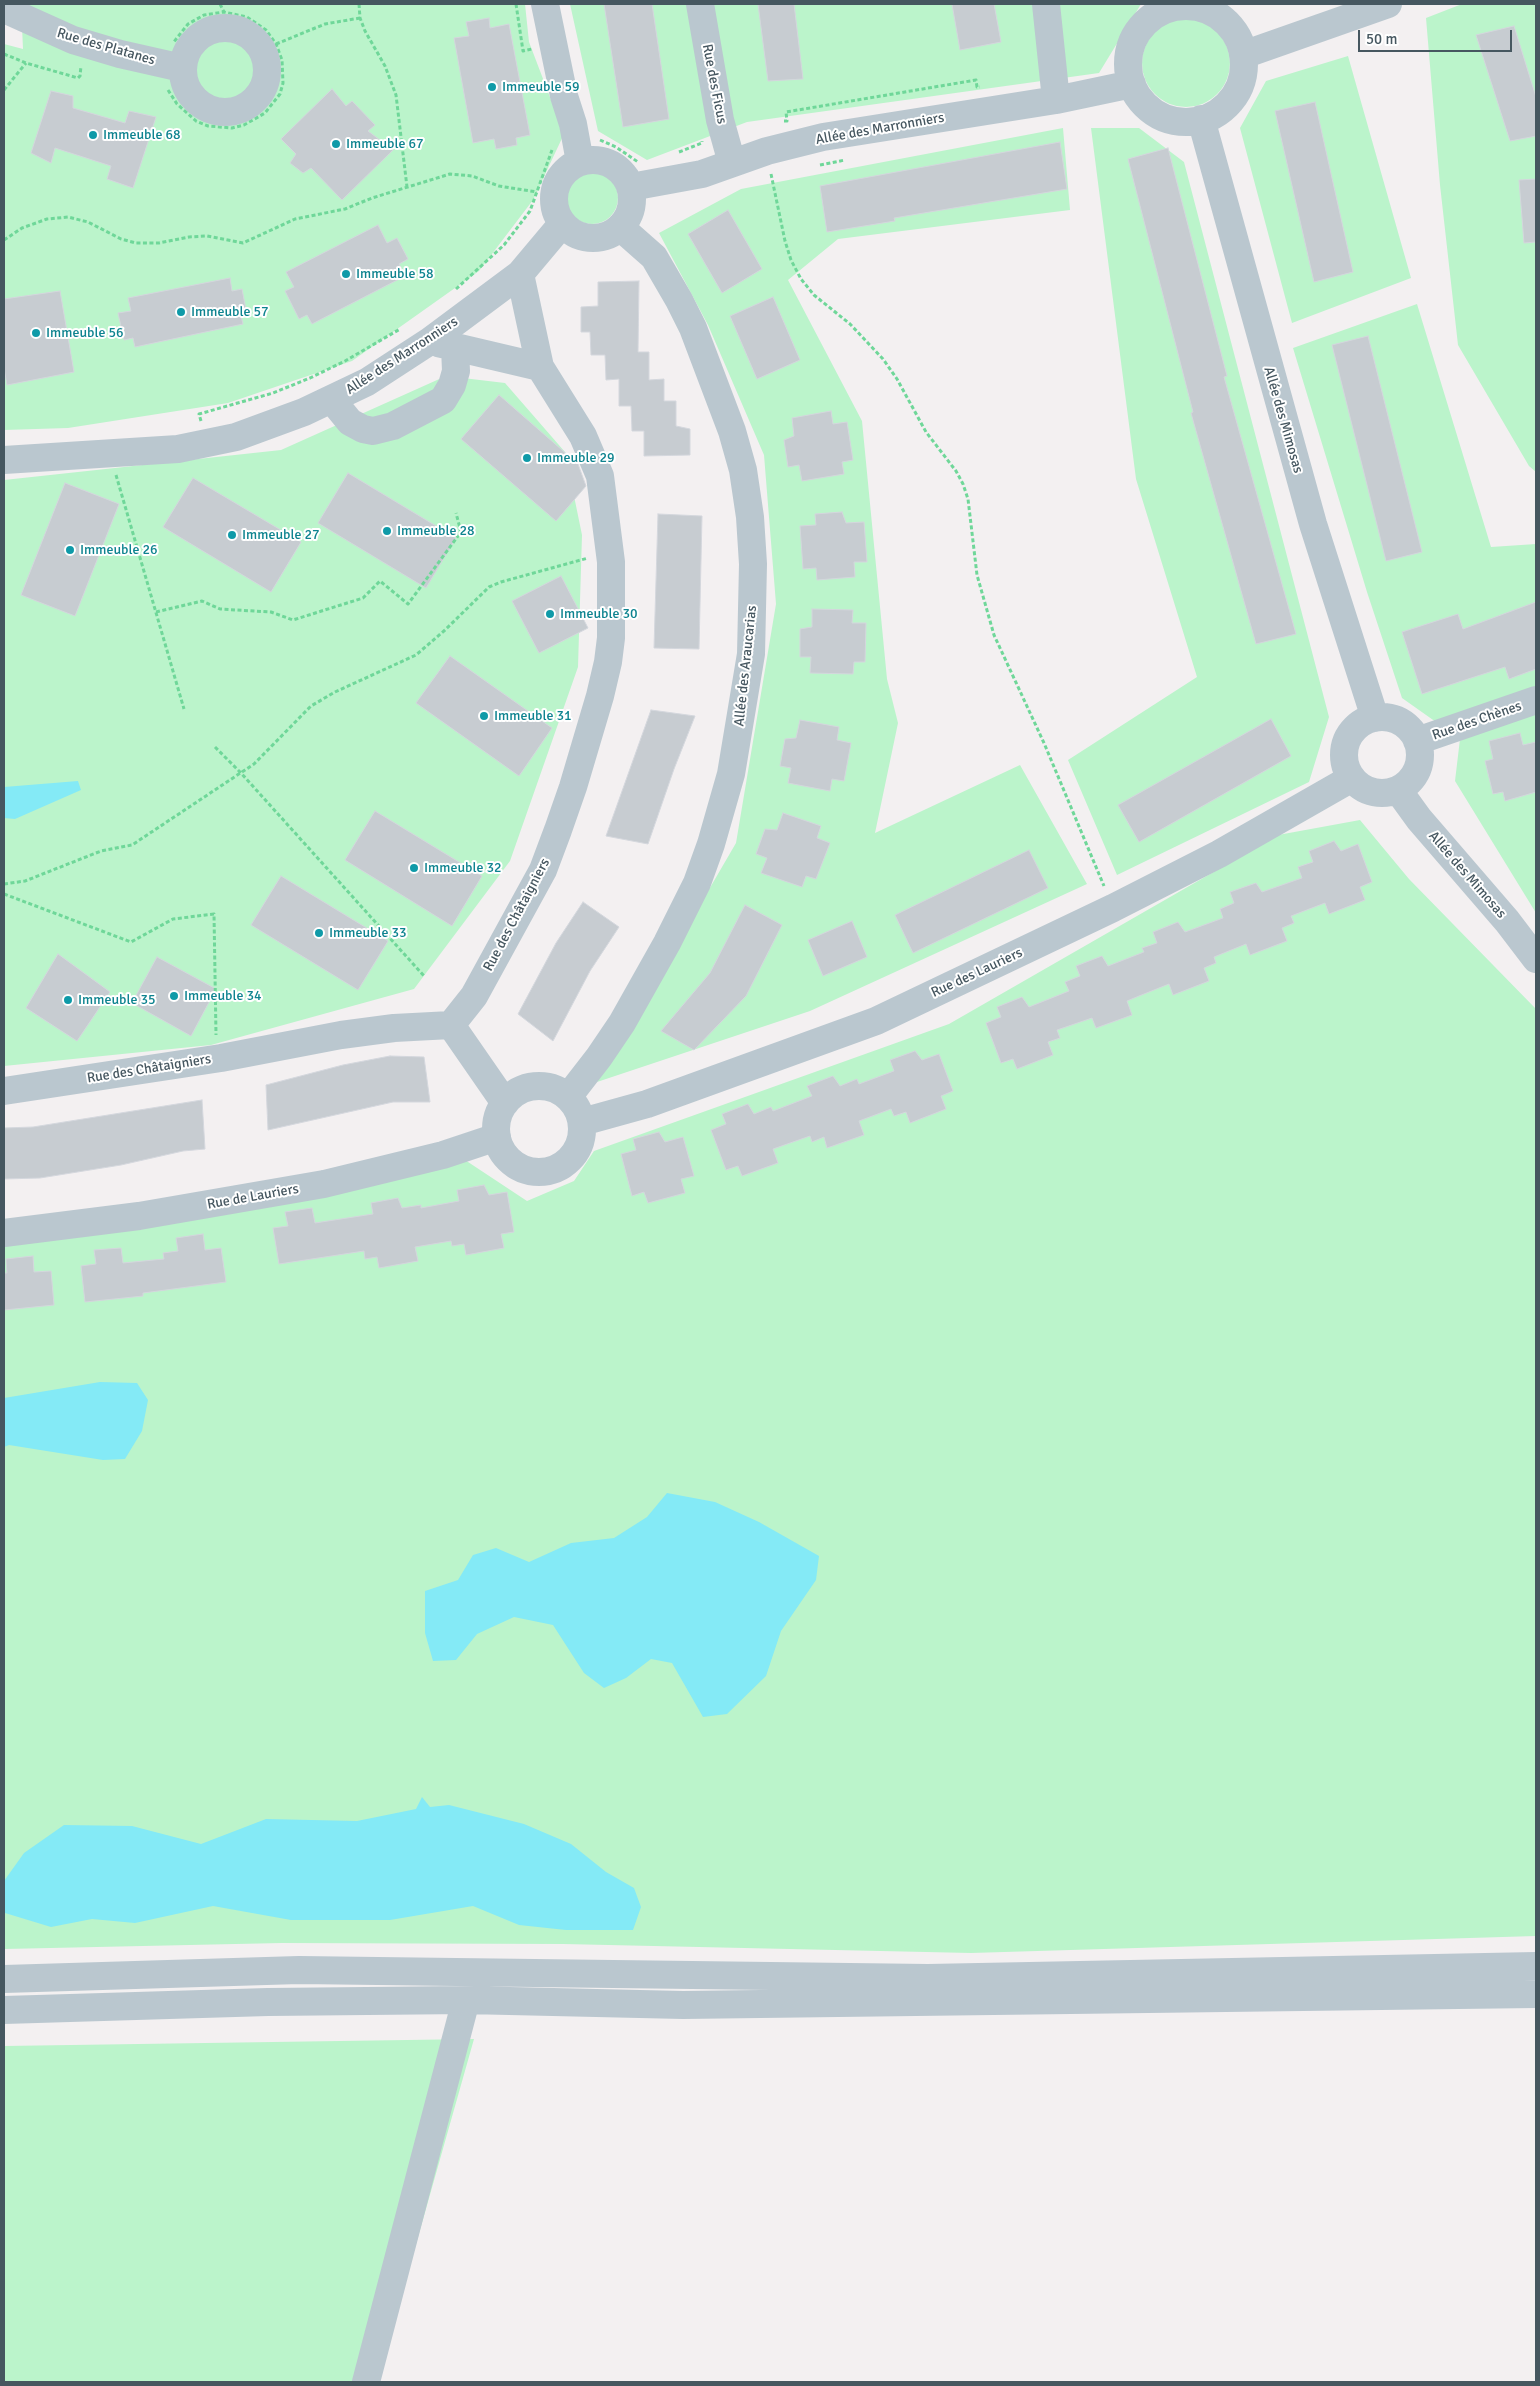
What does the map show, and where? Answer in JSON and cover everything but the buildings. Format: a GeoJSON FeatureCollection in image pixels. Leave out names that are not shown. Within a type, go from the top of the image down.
{"type":"FeatureCollection","features":[{"type":"Feature","properties":{"kind":"street"},"geometry":{"type":"LineString","coordinates":[[545,4],[560,80],[573,124],[580,162]]}},
{"type":"Feature","properties":{"kind":"street","name":"Rue des Ficus"},"geometry":{"type":"LineString","coordinates":[[700,4],[720,120],[732,163]]}},
{"type":"Feature","properties":{"kind":"street"},"geometry":{"type":"LineString","coordinates":[[1046,4],[1056,100]]}},
{"type":"Feature","properties":{"kind":"street"},"geometry":{"type":"LineString","coordinates":[[1243,55],[1388,4]]}},
{"type":"Feature","properties":{"kind":"street"},"geometry":{"type":"LineString","coordinates":[[1185,5],[1201,8],[1223,19],[1234,32],[1243,55],[1243,71],[1234,95],[1216,113],[1201,119],[1178,121],[1163,117],[1145,104],[1132,84],[1128,69],[1129,54],[1138,32],[1149,20],[1162,11],[1185,5]]}},
{"type":"Feature","properties":{"kind":"street","name":"Rue des Platanes"},"geometry":{"type":"LineString","coordinates":[[4,9],[73,40],[120,54],[182,68]]}},
{"type":"Feature","properties":{"kind":"street","name":"Allée des Marronniers"},"geometry":{"type":"LineString","coordinates":[[631,187],[702,174],[784,146],[823,137],[1056,100],[1132,84]]}},
{"type":"Feature","properties":{"kind":"street","name":"Allée des Mimosas"},"geometry":{"type":"LineString","coordinates":[[1201,119],[1313,524],[1375,718]]}},
{"type":"Feature","properties":{"kind":"street"},"geometry":{"type":"LineString","coordinates":[[594,160],[607,162],[619,170],[631,187],[630,213],[620,227],[609,235],[590,239],[572,233],[562,224],[555,212],[554,192],[563,174],[580,162],[594,160]]}},
{"type":"Feature","properties":{"kind":"street","name":"Allée des Marronniers"},"geometry":{"type":"LineString","coordinates":[[4,460],[178,449],[236,437],[332,400],[442,344],[520,274],[562,224]]}},
{"type":"Feature","properties":{"kind":"street","name":"Allée des Araucarias"},"geometry":{"type":"LineString","coordinates":[[568,1097],[600,1056],[622,1023],[667,943],[697,883],[711,844],[731,774],[746,693],[752,635],[753,564],[750,516],[743,470],[732,431],[693,328],[679,300],[654,258],[620,227]]}},
{"type":"Feature","properties":{"kind":"street"},"geometry":{"type":"LineString","coordinates":[[442,344],[540,368],[520,274]]}},
{"type":"Feature","properties":{"kind":"street"},"geometry":{"type":"LineString","coordinates":[[332,400],[350,422],[363,430],[373,431],[394,426],[443,400],[452,385],[456,371],[442,344]]}},
{"type":"Feature","properties":{"kind":"street","name":"Rue des Châtaigniers"},"geometry":{"type":"LineString","coordinates":[[4,1091],[221,1058],[341,1035],[394,1028],[451,1025],[474,996],[543,870],[573,787],[608,662],[613,606],[610,552],[600,476],[583,436],[540,368]]}},
{"type":"Feature","properties":{"kind":"street","name":"Rue des Chènes"},"geometry":{"type":"LineString","coordinates":[[1417,741],[1536,700]]}},
{"type":"Feature","properties":{"kind":"street"},"geometry":{"type":"LineString","coordinates":[[1375,718],[1388,718],[1400,722],[1410,730],[1417,741],[1420,754],[1417,771],[1409,782],[1398,790],[1385,794],[1375,793],[1362,788],[1352,778],[1346,766],[1344,757],[1348,740],[1359,726],[1375,718]]}},
{"type":"Feature","properties":{"kind":"street","name":"Rue des Lauriers"},"geometry":{"type":"LineString","coordinates":[[582,1122],[647,1104],[876,1021],[1113,908],[1219,854],[1352,778]]}},
{"type":"Feature","properties":{"kind":"street","name":"Allée des Mimosas"},"geometry":{"type":"LineString","coordinates":[[1398,790],[1419,819],[1507,921],[1536,959]]}},
{"type":"Feature","properties":{"kind":"street"},"geometry":{"type":"LineString","coordinates":[[451,1025],[505,1103]]}},
{"type":"Feature","properties":{"kind":"street"},"geometry":{"type":"LineString","coordinates":[[532,1086],[551,1088],[568,1097],[577,1108],[582,1122],[580,1143],[573,1155],[563,1165],[543,1172],[522,1169],[510,1161],[502,1150],[497,1137],[497,1119],[505,1103],[520,1091],[532,1086]]}},
{"type":"Feature","properties":{"kind":"street","name":"Rue de Lauriers"},"geometry":{"type":"LineString","coordinates":[[4,1233],[138,1216],[324,1184],[443,1155],[497,1137]]}},
{"type":"Feature","properties":{"kind":"street"},"geometry":{"type":"LineString","coordinates":[[4,1979],[366,1970],[928,1978],[1536,1966]]}},
{"type":"Feature","properties":{"kind":"street"},"geometry":{"type":"LineString","coordinates":[[4,2010],[268,2002],[466,2000],[682,2005],[1536,1994]]}},
{"type":"Feature","properties":{"kind":"street"},"geometry":{"type":"LineString","coordinates":[[366,2382],[466,2000]]}},
{"type":"Feature","properties":{"kind":"path"},"geometry":{"type":"LineString","coordinates":[[220,4],[224,12]]}},
{"type":"Feature","properties":{"kind":"path"},"geometry":{"type":"LineString","coordinates":[[359,4],[360,18],[364,31],[385,66],[396,95],[407,187]]}},
{"type":"Feature","properties":{"kind":"path"},"geometry":{"type":"LineString","coordinates":[[276,44],[325,24],[360,18]]}},
{"type":"Feature","properties":{"kind":"path"},"geometry":{"type":"LineString","coordinates":[[4,90],[26,63]]}},
{"type":"Feature","properties":{"kind":"path"},"geometry":{"type":"LineString","coordinates":[[4,240],[22,228],[47,218],[68,217],[88,222],[121,239],[136,243],[159,243],[189,237],[207,236],[243,243],[295,219],[344,209],[438,176],[463,174],[499,186],[536,192]]}},
{"type":"Feature","properties":{"kind":"path"},"geometry":{"type":"LineString","coordinates":[[771,174],[785,241],[801,279],[814,295],[850,324],[883,360],[897,378],[926,432],[956,471],[963,484],[968,499],[977,575],[994,635],[1044,743],[1113,908]]}},
{"type":"Feature","properties":{"kind":"path"},"geometry":{"type":"LineString","coordinates":[[110,454],[184,709]]}},
{"type":"Feature","properties":{"kind":"path"},"geometry":{"type":"LineString","coordinates":[[156,612],[202,601],[220,609],[271,612],[293,620],[363,598],[380,581],[408,604],[461,532],[456,513]]}},
{"type":"Feature","properties":{"kind":"path"},"geometry":{"type":"LineString","coordinates":[[4,884],[26,881],[101,852],[132,845],[254,764],[311,706],[335,692],[416,655],[489,588],[501,582],[610,552]]}},
{"type":"Feature","properties":{"kind":"path"},"geometry":{"type":"LineString","coordinates":[[215,747],[241,773],[424,976]]}},
{"type":"Feature","properties":{"kind":"path"},"geometry":{"type":"LineString","coordinates":[[4,894],[131,942],[173,919],[214,914],[217,1043]]}},
{"type":"Feature","properties":{"kind":"green space"},"geometry":{"type":"Polygon","coordinates":[[[21,4],[525,4],[529,42],[564,134],[533,200],[479,271],[352,361],[228,403],[68,428],[4,430],[4,44],[23,49],[21,4]]]}},
{"type":"Feature","properties":{"kind":"green space"},"geometry":{"type":"Polygon","coordinates":[[[570,4],[1141,4],[1099,73],[747,122],[647,160],[598,131],[570,4]]]}},
{"type":"Feature","properties":{"kind":"green space"},"geometry":{"type":"Polygon","coordinates":[[[1462,4],[1536,4],[1536,472],[1529,466],[1458,345],[1440,185],[1426,18],[1462,4]]]}},
{"type":"Feature","properties":{"kind":"green space"},"geometry":{"type":"Polygon","coordinates":[[[1177,19],[1195,19],[1211,26],[1223,38],[1230,54],[1230,72],[1223,88],[1211,100],[1195,107],[1177,107],[1161,100],[1149,88],[1142,72],[1142,54],[1149,38],[1161,26],[1177,19]]]}},
{"type":"Feature","properties":{"kind":"green space"},"geometry":{"type":"Polygon","coordinates":[[[1348,56],[1411,278],[1292,323],[1240,128],[1266,81],[1348,56]]]}},
{"type":"Feature","properties":{"kind":"green space"},"geometry":{"type":"Polygon","coordinates":[[[1063,128],[1070,210],[838,239],[788,280],[862,421],[887,679],[898,723],[875,833],[1020,765],[1087,884],[810,1011],[597,1082],[736,843],[776,604],[764,455],[708,325],[659,233],[741,189],[1063,128]]]}},
{"type":"Feature","properties":{"kind":"green space"},"geometry":{"type":"Polygon","coordinates":[[[1091,128],[1139,128],[1184,162],[1329,717],[1309,782],[1117,875],[1068,760],[1197,677],[1136,479],[1091,128]]]}},
{"type":"Feature","properties":{"kind":"green space"},"geometry":{"type":"Polygon","coordinates":[[[587,172],[597,172],[606,176],[614,184],[618,198],[614,212],[606,220],[597,224],[587,224],[578,220],[570,212],[566,203],[566,193],[570,184],[578,176],[587,172]]]}},
{"type":"Feature","properties":{"kind":"green space"},"geometry":{"type":"Polygon","coordinates":[[[1417,304],[1491,547],[1536,544],[1536,913],[1455,781],[1460,739],[1402,698],[1367,592],[1293,348],[1417,304]]]}},
{"type":"Feature","properties":{"kind":"green space"},"geometry":{"type":"Polygon","coordinates":[[[446,376],[505,383],[565,452],[582,535],[578,667],[510,861],[414,989],[211,1045],[4,1066],[4,480],[281,450],[446,376]]]}},
{"type":"Feature","properties":{"kind":"green space"},"geometry":{"type":"Polygon","coordinates":[[[1360,820],[1409,879],[1536,1009],[1536,1936],[971,1953],[563,1944],[282,1943],[4,1949],[4,1238],[465,1160],[527,1201],[574,1181],[594,1151],[949,1024],[1278,835],[1360,820]]]}},
{"type":"Feature","properties":{"kind":"green space"},"geometry":{"type":"Polygon","coordinates":[[[474,2039],[377,2382],[4,2382],[4,2046],[474,2039]]]}},
{"type":"Feature","properties":{"kind":"water"},"geometry":{"type":"Polygon","coordinates":[[[78,781],[81,790],[15,819],[4,818],[4,787],[78,781]]]}},
{"type":"Feature","properties":{"kind":"water"},"geometry":{"type":"Polygon","coordinates":[[[100,1382],[137,1383],[148,1400],[142,1431],[125,1459],[103,1460],[9,1445],[4,1447],[4,1398],[100,1382]]]}},
{"type":"Feature","properties":{"kind":"water"},"geometry":{"type":"Polygon","coordinates":[[[667,1493],[715,1502],[759,1522],[819,1556],[816,1580],[781,1631],[766,1676],[727,1714],[703,1717],[672,1663],[651,1659],[626,1678],[604,1688],[584,1673],[553,1625],[514,1617],[477,1634],[456,1660],[433,1661],[425,1633],[425,1591],[458,1580],[473,1555],[496,1548],[529,1562],[571,1543],[614,1538],[647,1517],[667,1493]]]}},
{"type":"Feature","properties":{"kind":"water"},"geometry":{"type":"Polygon","coordinates":[[[422,1797],[430,1807],[449,1805],[524,1824],[571,1844],[606,1872],[634,1888],[641,1907],[633,1930],[566,1930],[519,1925],[473,1906],[390,1920],[291,1920],[213,1906],[135,1923],[92,1919],[51,1927],[5,1913],[4,1881],[24,1853],[64,1825],[132,1826],[201,1844],[266,1819],[357,1821],[416,1809],[422,1797]]]}},
{"type":"Feature","properties":{"kind":"place","name":"Immeuble 59"},"geometry":{"type":"Point","coordinates":[492,87]}},
{"type":"Feature","properties":{"kind":"place","name":"Immeuble 68"},"geometry":{"type":"Point","coordinates":[93,135]}},
{"type":"Feature","properties":{"kind":"place","name":"Immeuble 67"},"geometry":{"type":"Point","coordinates":[336,144]}},
{"type":"Feature","properties":{"kind":"place","name":"Immeuble 58"},"geometry":{"type":"Point","coordinates":[346,274]}},
{"type":"Feature","properties":{"kind":"place","name":"Immeuble 57"},"geometry":{"type":"Point","coordinates":[181,312]}},
{"type":"Feature","properties":{"kind":"place","name":"Immeuble 56"},"geometry":{"type":"Point","coordinates":[36,333]}},
{"type":"Feature","properties":{"kind":"place","name":"Immeuble 29"},"geometry":{"type":"Point","coordinates":[527,458]}},
{"type":"Feature","properties":{"kind":"place","name":"Immeuble 28"},"geometry":{"type":"Point","coordinates":[387,531]}},
{"type":"Feature","properties":{"kind":"place","name":"Immeuble 27"},"geometry":{"type":"Point","coordinates":[232,535]}},
{"type":"Feature","properties":{"kind":"place","name":"Immeuble 26"},"geometry":{"type":"Point","coordinates":[70,550]}},
{"type":"Feature","properties":{"kind":"place","name":"Immeuble 30"},"geometry":{"type":"Point","coordinates":[550,614]}},
{"type":"Feature","properties":{"kind":"place","name":"Immeuble 31"},"geometry":{"type":"Point","coordinates":[484,716]}},
{"type":"Feature","properties":{"kind":"place","name":"Immeuble 32"},"geometry":{"type":"Point","coordinates":[414,868]}},
{"type":"Feature","properties":{"kind":"place","name":"Immeuble 33"},"geometry":{"type":"Point","coordinates":[319,933]}},
{"type":"Feature","properties":{"kind":"place","name":"Immeuble 34"},"geometry":{"type":"Point","coordinates":[174,996]}},
{"type":"Feature","properties":{"kind":"place","name":"Immeuble 35"},"geometry":{"type":"Point","coordinates":[68,1000]}}]}
